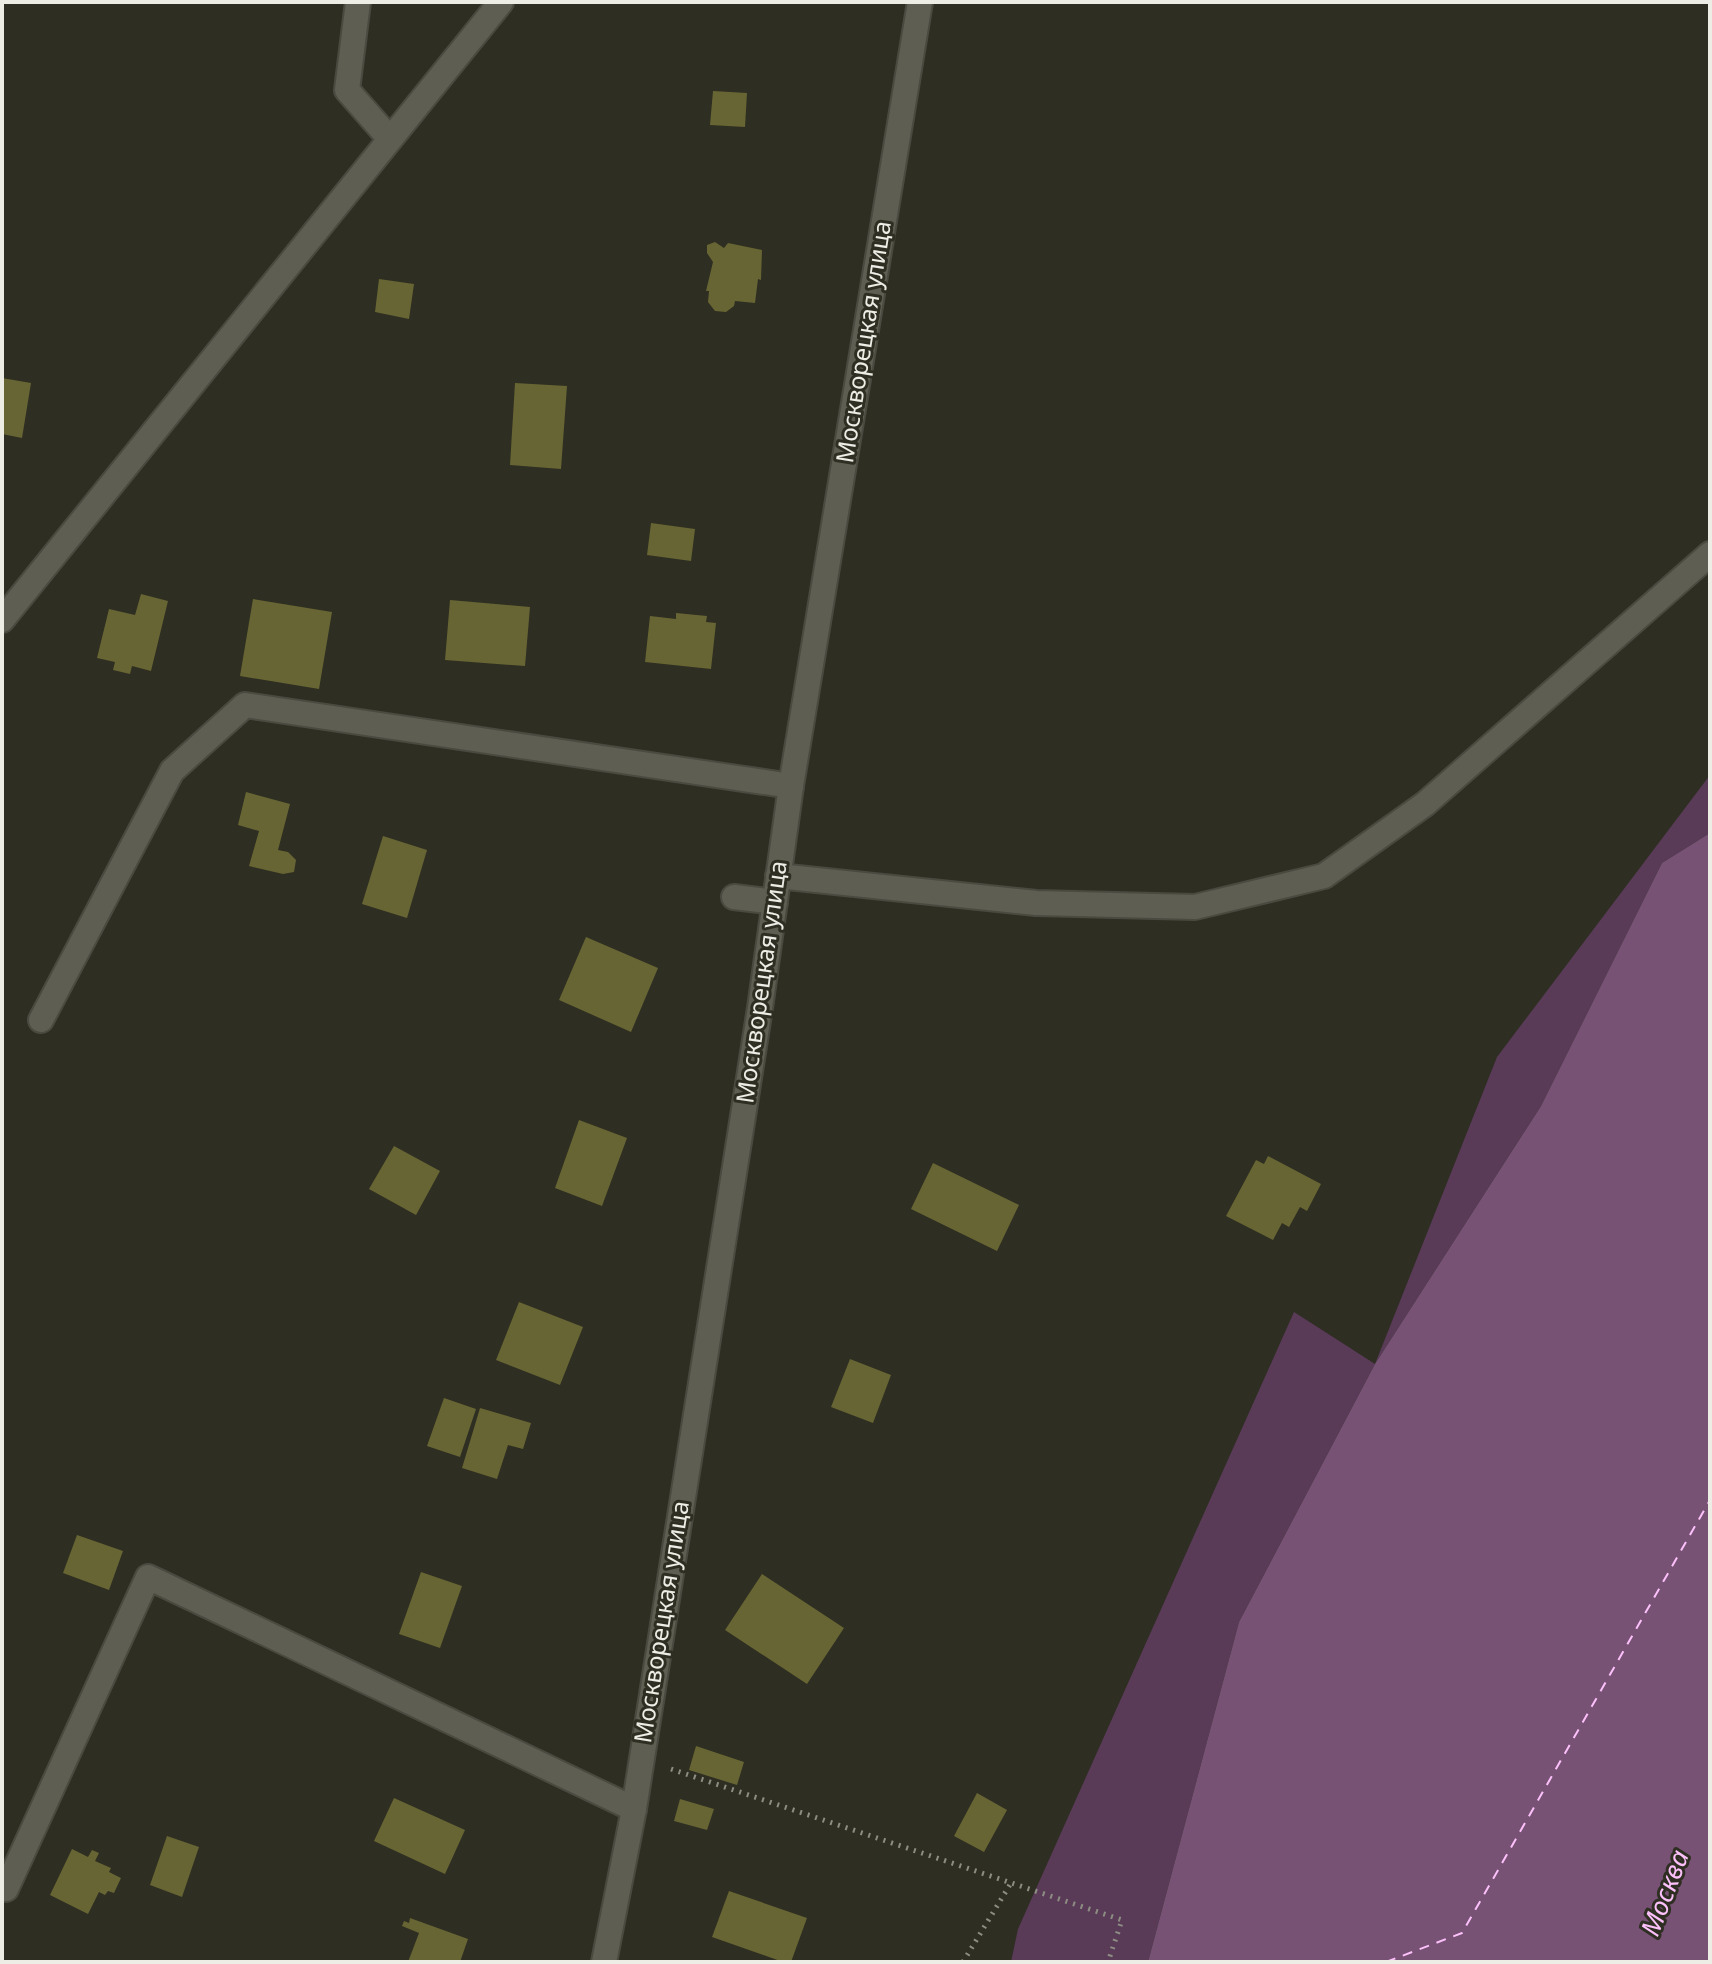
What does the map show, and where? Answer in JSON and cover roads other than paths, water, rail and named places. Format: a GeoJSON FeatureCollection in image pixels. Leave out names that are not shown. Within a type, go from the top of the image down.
{"type":"FeatureCollection","features":[{"type":"Feature","properties":{"kind":"street"},"geometry":{"type":"LineString","coordinates":[[358,2],[347,90],[390,139]]}},
{"type":"Feature","properties":{"kind":"street"},"geometry":{"type":"LineString","coordinates":[[2,620],[501,2]]}},
{"type":"Feature","properties":{"kind":"street","name":"Москворецкая улица"},"geometry":{"type":"LineString","coordinates":[[604,1962],[634,1809],[791,786],[920,2]]}},
{"type":"Feature","properties":{"kind":"street"},"geometry":{"type":"LineString","coordinates":[[778,876],[1036,903],[1195,907],[1324,876],[1425,804],[1710,554]]}},
{"type":"Feature","properties":{"kind":"street"},"geometry":{"type":"LineString","coordinates":[[41,1020],[172,771],[245,705],[791,786]]}},
{"type":"Feature","properties":{"kind":"street"},"geometry":{"type":"LineString","coordinates":[[734,897],[775,902]]}},
{"type":"Feature","properties":{"kind":"street"},"geometry":{"type":"LineString","coordinates":[[6,1889],[148,1577],[634,1809]]}},
{"type":"Feature","properties":{"kind":"water","name":"Москва"},"geometry":{"type":"Polygon","coordinates":[[[1710,833],[1710,1962],[1148,1962],[1239,1622],[1375,1364],[1541,1106],[1662,863],[1710,833]]]}}]}
